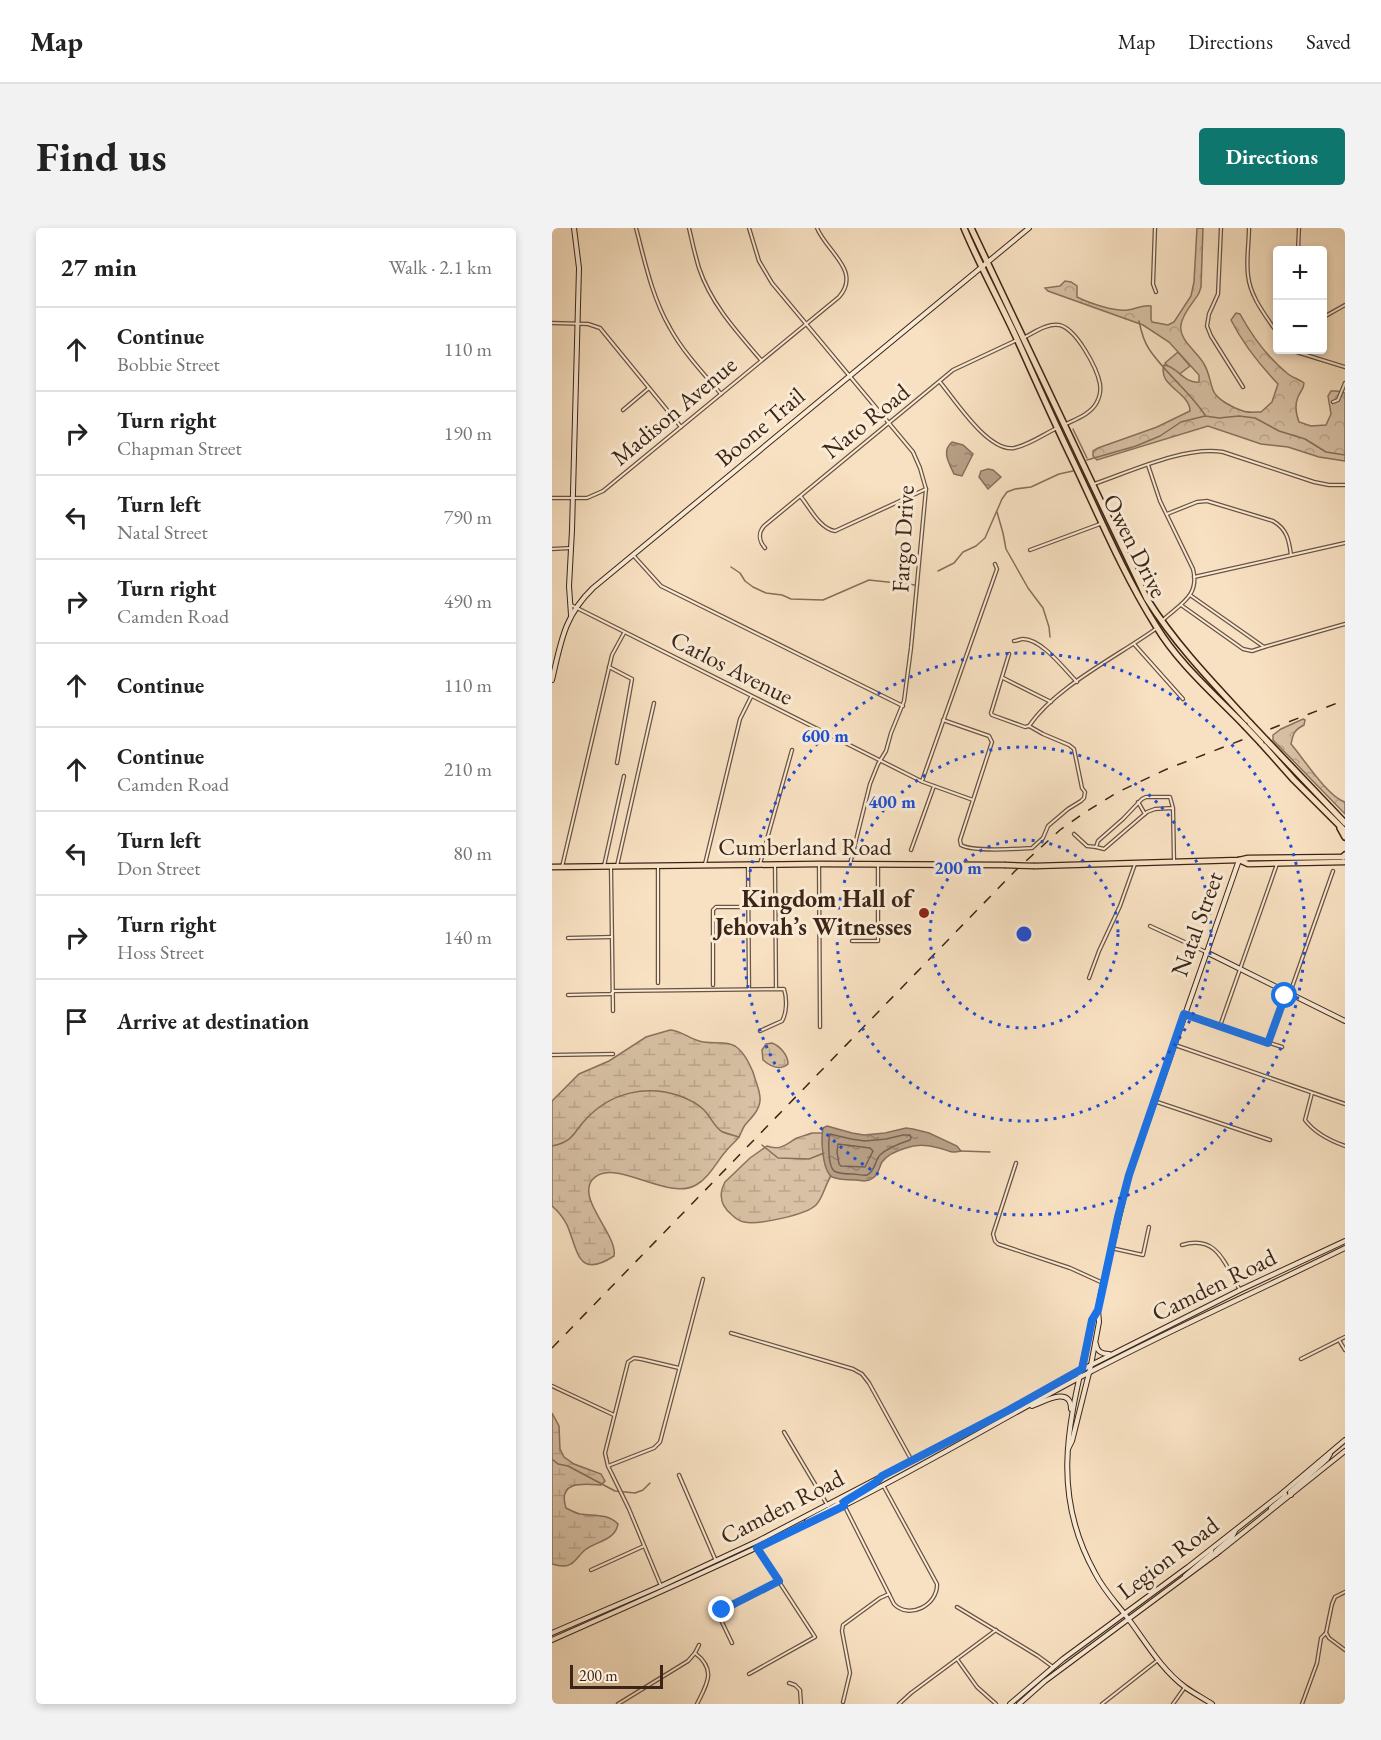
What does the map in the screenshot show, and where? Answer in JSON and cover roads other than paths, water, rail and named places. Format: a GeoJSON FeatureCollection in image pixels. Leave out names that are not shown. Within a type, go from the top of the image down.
{"type":"FeatureCollection","features":[{"type":"Feature","properties":{"kind":"highway","name":"Owen Drive"},"geometry":{"type":"LineString","coordinates":[[964,228],[981,267],[1020,339],[1142,589],[1162,622],[1186,653],[1247,724]]}},
{"type":"Feature","properties":{"kind":"highway","name":"Owen Drive"},"geometry":{"type":"LineString","coordinates":[[971,228],[1057,428],[1102,523],[1156,628],[1181,660],[1345,823]]}},
{"type":"Feature","properties":{"kind":"highway"},"geometry":{"type":"LineString","coordinates":[[1045,402],[1050,404],[1058,422],[1063,425]]}},
{"type":"Feature","properties":{"kind":"highway"},"geometry":{"type":"LineString","coordinates":[[1057,428],[1061,429],[1076,458],[1079,459]]}},
{"type":"Feature","properties":{"kind":"highway"},"geometry":{"type":"LineString","coordinates":[[1139,594],[1143,596],[1156,619],[1162,622]]}},
{"type":"Feature","properties":{"kind":"highway"},"geometry":{"type":"LineString","coordinates":[[1156,628],[1161,626],[1179,650],[1186,653]]}},
{"type":"Feature","properties":{"kind":"highway","name":"Owen Drive"},"geometry":{"type":"LineString","coordinates":[[1264,742],[1294,780],[1345,831]]}},
{"type":"Feature","properties":{"kind":"highway"},"geometry":{"type":"LineString","coordinates":[[1336,822],[1345,837]]}},
{"type":"Feature","properties":{"kind":"main road"},"geometry":{"type":"LineString","coordinates":[[571,615],[569,604],[579,268],[574,228]]}},
{"type":"Feature","properties":{"kind":"main road","name":"Boone Trail"},"geometry":{"type":"LineString","coordinates":[[552,680],[565,628],[571,615],[593,588],[1029,228]]}},
{"type":"Feature","properties":{"kind":"main road","name":"Cumberland Road"},"geometry":{"type":"LineString","coordinates":[[552,867],[705,864],[1035,866],[1248,858],[1344,858]]}},
{"type":"Feature","properties":{"kind":"main road","name":"Cumberland Road"},"geometry":{"type":"LineString","coordinates":[[1239,860],[1248,864],[1277,864],[1344,858]]}},
{"type":"Feature","properties":{"kind":"main road","name":"Natal Street"},"geometry":{"type":"LineString","coordinates":[[1068,1449],[1091,1365],[1103,1283],[1129,1175],[1239,860]]}},
{"type":"Feature","properties":{"kind":"main road"},"geometry":{"type":"LineString","coordinates":[[1206,952],[1345,1021]]}},
{"type":"Feature","properties":{"kind":"main road","name":"Camden Road"},"geometry":{"type":"LineString","coordinates":[[552,1633],[706,1566],[828,1506],[1082,1369],[1240,1290],[1345,1241]]}},
{"type":"Feature","properties":{"kind":"main road","name":"Camden Road"},"geometry":{"type":"LineString","coordinates":[[552,1640],[757,1548],[844,1506],[1089,1373],[1345,1248]]}},
{"type":"Feature","properties":{"kind":"main road","name":"Natal Street"},"geometry":{"type":"LineString","coordinates":[[1068,1449],[1071,1421],[1092,1320],[1098,1310]]}},
{"type":"Feature","properties":{"kind":"main road"},"geometry":{"type":"LineString","coordinates":[[1095,1341],[1098,1351],[1103,1354],[1113,1354]]}},
{"type":"Feature","properties":{"kind":"main road"},"geometry":{"type":"LineString","coordinates":[[1015,1413],[1060,1396],[1068,1398],[1071,1402],[1071,1421]]}},
{"type":"Feature","properties":{"kind":"main road","name":"Legion Road"},"geometry":{"type":"LineString","coordinates":[[1010,1704],[1053,1667],[1211,1550],[1345,1440]]}},
{"type":"Feature","properties":{"kind":"main road"},"geometry":{"type":"LineString","coordinates":[[1068,1449],[1068,1494],[1077,1534],[1096,1575],[1158,1660],[1185,1688],[1212,1704]]}},
{"type":"Feature","properties":{"kind":"main road"},"geometry":{"type":"LineString","coordinates":[[1291,1495],[1290,1492],[1327,1460],[1334,1449]]}},
{"type":"Feature","properties":{"kind":"main road","name":"Legion Road"},"geometry":{"type":"LineString","coordinates":[[1019,1704],[1045,1681],[1216,1555],[1345,1451]]}},
{"type":"Feature","properties":{"kind":"main road"},"geometry":{"type":"LineString","coordinates":[[844,1506],[844,1502],[875,1483],[882,1476]]}},
{"type":"Feature","properties":{"kind":"main road"},"geometry":{"type":"LineString","coordinates":[[1247,1530],[1251,1524],[1284,1497],[1284,1492]]}},
{"type":"Feature","properties":{"kind":"main road"},"geometry":{"type":"LineString","coordinates":[[799,1527],[838,1504],[837,1501]]}},
{"type":"Feature","properties":{"kind":"main road"},"geometry":{"type":"LineString","coordinates":[[1216,1555],[1216,1551],[1232,1537],[1235,1530]]}},
{"type":"Feature","properties":{"kind":"main road"},"geometry":{"type":"LineString","coordinates":[[1178,1583],[1212,1553],[1211,1550]]}},
{"type":"Feature","properties":{"kind":"main road"},"geometry":{"type":"LineString","coordinates":[[668,1588],[701,1571],[706,1566]]}},
{"type":"Feature","properties":{"kind":"main road"},"geometry":{"type":"LineString","coordinates":[[625,1607],[661,1590],[661,1586]]}},
{"type":"Feature","properties":{"kind":"street"},"geometry":{"type":"LineString","coordinates":[[636,228],[652,287],[666,322],[676,339],[721,394]]}},
{"type":"Feature","properties":{"kind":"street"},"geometry":{"type":"LineString","coordinates":[[689,228],[699,267],[708,290],[722,314],[761,360]]}},
{"type":"Feature","properties":{"kind":"street","name":"Fargo Drive"},"geometry":{"type":"LineString","coordinates":[[749,228],[756,252],[768,277],[913,452],[926,489],[911,648],[903,706],[886,751],[870,784],[850,864]]}},
{"type":"Feature","properties":{"kind":"street","name":"Madison Avenue"},"geometry":{"type":"LineString","coordinates":[[552,498],[587,498],[601,493],[839,297],[845,289],[847,280],[844,268],[817,228]]}},
{"type":"Feature","properties":{"kind":"street"},"geometry":{"type":"LineString","coordinates":[[1155,228],[1153,284],[1156,292]]}},
{"type":"Feature","properties":{"kind":"street"},"geometry":{"type":"LineString","coordinates":[[1221,228],[1218,294],[1209,314],[1207,326],[1243,387]]}},
{"type":"Feature","properties":{"kind":"street"},"geometry":{"type":"LineString","coordinates":[[1249,228],[1247,273],[1249,282],[1255,298],[1273,326]]}},
{"type":"Feature","properties":{"kind":"street"},"geometry":{"type":"LineString","coordinates":[[1298,246],[1299,228]]}},
{"type":"Feature","properties":{"kind":"street"},"geometry":{"type":"LineString","coordinates":[[1327,315],[1345,305]]}},
{"type":"Feature","properties":{"kind":"street"},"geometry":{"type":"LineString","coordinates":[[552,323],[594,325],[605,333],[681,427]]}},
{"type":"Feature","properties":{"kind":"street","name":"Nato Road"},"geometry":{"type":"LineString","coordinates":[[765,548],[760,537],[762,528],[953,370],[1051,325],[1063,326],[1080,340],[1099,380],[1100,395],[1094,406],[1084,415],[1063,425]]}},
{"type":"Feature","properties":{"kind":"street"},"geometry":{"type":"LineString","coordinates":[[1302,354],[1345,368]]}},
{"type":"Feature","properties":{"kind":"street"},"geometry":{"type":"LineString","coordinates":[[940,382],[981,432],[1002,446],[1016,447],[1057,428]]}},
{"type":"Feature","properties":{"kind":"street"},"geometry":{"type":"LineString","coordinates":[[1333,402],[1338,400],[1345,383]]}},
{"type":"Feature","properties":{"kind":"street"},"geometry":{"type":"LineString","coordinates":[[623,410],[650,388]]}},
{"type":"Feature","properties":{"kind":"street"},"geometry":{"type":"LineString","coordinates":[[1092,484],[1182,453],[1216,451],[1314,482],[1345,485]]}},
{"type":"Feature","properties":{"kind":"street"},"geometry":{"type":"LineString","coordinates":[[1148,465],[1155,489],[1193,569],[1194,577],[1194,586],[1190,595],[1162,622]]}},
{"type":"Feature","properties":{"kind":"street"},"geometry":{"type":"LineString","coordinates":[[800,496],[825,527],[836,531],[926,489]]}},
{"type":"Feature","properties":{"kind":"street"},"geometry":{"type":"LineString","coordinates":[[1167,514],[1197,502],[1207,501],[1273,521],[1286,532],[1291,555]]}},
{"type":"Feature","properties":{"kind":"street"},"geometry":{"type":"LineString","coordinates":[[1030,550],[1102,523]]}},
{"type":"Feature","properties":{"kind":"street"},"geometry":{"type":"LineString","coordinates":[[1194,577],[1345,543]]}},
{"type":"Feature","properties":{"kind":"street"},"geometry":{"type":"LineString","coordinates":[[552,549],[571,548]]}},
{"type":"Feature","properties":{"kind":"street"},"geometry":{"type":"LineString","coordinates":[[633,555],[661,586],[903,706]]}},
{"type":"Feature","properties":{"kind":"street"},"geometry":{"type":"LineString","coordinates":[[922,782],[997,569],[995,564]]}},
{"type":"Feature","properties":{"kind":"street"},"geometry":{"type":"LineString","coordinates":[[1190,595],[1264,647]]}},
{"type":"Feature","properties":{"kind":"street","name":"Carlos Avenue"},"geometry":{"type":"LineString","coordinates":[[569,604],[922,782],[973,800]]}},
{"type":"Feature","properties":{"kind":"street"},"geometry":{"type":"LineString","coordinates":[[1181,605],[1243,649],[1252,651],[1345,624]]}},
{"type":"Feature","properties":{"kind":"street"},"geometry":{"type":"LineString","coordinates":[[1029,726],[1051,702],[1156,628]]}},
{"type":"Feature","properties":{"kind":"street"},"geometry":{"type":"LineString","coordinates":[[562,867],[612,654],[624,632]]}},
{"type":"Feature","properties":{"kind":"street"},"geometry":{"type":"LineString","coordinates":[[1014,641],[1024,639],[1034,643],[1053,656],[1077,682]]}},
{"type":"Feature","properties":{"kind":"street"},"geometry":{"type":"LineString","coordinates":[[1134,644],[1183,699]]}},
{"type":"Feature","properties":{"kind":"street"},"geometry":{"type":"LineString","coordinates":[[943,720],[989,736],[992,740],[960,840],[961,845],[974,848],[1032,848],[1043,838],[1048,826],[1081,801],[1085,792],[1082,788],[1074,749],[1029,726],[1025,727],[992,714],[1009,654]]}},
{"type":"Feature","properties":{"kind":"street"},"geometry":{"type":"LineString","coordinates":[[609,668],[632,679],[617,763]]}},
{"type":"Feature","properties":{"kind":"street"},"geometry":{"type":"LineString","coordinates":[[1002,678],[1051,702]]}},
{"type":"Feature","properties":{"kind":"street"},"geometry":{"type":"LineString","coordinates":[[705,864],[740,719],[752,696]]}},
{"type":"Feature","properties":{"kind":"street"},"geometry":{"type":"LineString","coordinates":[[613,1011],[614,866],[654,703]]}},
{"type":"Feature","properties":{"kind":"street"},"geometry":{"type":"LineString","coordinates":[[760,864],[792,750]]}},
{"type":"Feature","properties":{"kind":"street"},"geometry":{"type":"LineString","coordinates":[[604,866],[624,777]]}},
{"type":"Feature","properties":{"kind":"street"},"geometry":{"type":"LineString","coordinates":[[911,849],[934,786]]}},
{"type":"Feature","properties":{"kind":"street"},"geometry":{"type":"LineString","coordinates":[[1096,847],[1098,841],[1138,802],[1146,797],[1170,797],[1173,808],[1174,862]]}},
{"type":"Feature","properties":{"kind":"street"},"geometry":{"type":"LineString","coordinates":[[1138,802],[1145,814]]}},
{"type":"Feature","properties":{"kind":"street"},"geometry":{"type":"LineString","coordinates":[[1074,834],[1087,846],[1104,849],[1145,814],[1155,809],[1173,808]]}},
{"type":"Feature","properties":{"kind":"street"},"geometry":{"type":"LineString","coordinates":[[1089,978],[1120,906],[1135,863]]}},
{"type":"Feature","properties":{"kind":"street"},"geometry":{"type":"LineString","coordinates":[[748,864],[749,989]]}},
{"type":"Feature","properties":{"kind":"street"},"geometry":{"type":"LineString","coordinates":[[775,864],[776,989]]}},
{"type":"Feature","properties":{"kind":"street"},"geometry":{"type":"LineString","coordinates":[[819,864],[820,1027]]}},
{"type":"Feature","properties":{"kind":"street"},"geometry":{"type":"LineString","coordinates":[[852,941],[878,941],[878,864]]}},
{"type":"Feature","properties":{"kind":"street"},"geometry":{"type":"LineString","coordinates":[[1220,1026],[1277,864]]}},
{"type":"Feature","properties":{"kind":"street"},"geometry":{"type":"LineString","coordinates":[[657,865],[658,982]]}},
{"type":"Feature","properties":{"kind":"street"},"geometry":{"type":"LineString","coordinates":[[1268,1043],[1285,996],[1291,990],[1333,871]]}},
{"type":"Feature","properties":{"kind":"street"},"geometry":{"type":"LineString","coordinates":[[713,985],[713,910],[716,907],[748,907]]}},
{"type":"Feature","properties":{"kind":"street"},"geometry":{"type":"LineString","coordinates":[[1150,926],[1206,952]]}},
{"type":"Feature","properties":{"kind":"street"},"geometry":{"type":"LineString","coordinates":[[568,938],[612,937]]}},
{"type":"Feature","properties":{"kind":"street"},"geometry":{"type":"LineString","coordinates":[[568,995],[784,989],[785,1016],[782,1021],[760,1031]]}},
{"type":"Feature","properties":{"kind":"street"},"geometry":{"type":"LineString","coordinates":[[1184,1014],[1282,1047]]}},
{"type":"Feature","properties":{"kind":"street"},"geometry":{"type":"LineString","coordinates":[[1174,1045],[1345,1104]]}},
{"type":"Feature","properties":{"kind":"street"},"geometry":{"type":"LineString","coordinates":[[552,1055],[613,1054]]}},
{"type":"Feature","properties":{"kind":"street"},"geometry":{"type":"LineString","coordinates":[[1312,1093],[1305,1120],[1325,1137],[1345,1146]]}},
{"type":"Feature","properties":{"kind":"street"},"geometry":{"type":"LineString","coordinates":[[1154,1101],[1270,1140]]}},
{"type":"Feature","properties":{"kind":"street"},"geometry":{"type":"LineString","coordinates":[[1016,1163],[993,1234],[994,1241],[1070,1268],[1103,1283]]}},
{"type":"Feature","properties":{"kind":"street"},"geometry":{"type":"LineString","coordinates":[[1111,1248],[1143,1255],[1149,1227]]}},
{"type":"Feature","properties":{"kind":"street"},"geometry":{"type":"LineString","coordinates":[[1182,1245],[1196,1242],[1209,1244],[1224,1261],[1240,1290]]}},
{"type":"Feature","properties":{"kind":"street"},"geometry":{"type":"LineString","coordinates":[[608,1466],[654,1448],[660,1442],[703,1279]]}},
{"type":"Feature","properties":{"kind":"street"},"geometry":{"type":"LineString","coordinates":[[730,1333],[853,1369],[862,1374],[912,1461]]}},
{"type":"Feature","properties":{"kind":"street"},"geometry":{"type":"LineString","coordinates":[[1301,1359],[1345,1337]]}},
{"type":"Feature","properties":{"kind":"street"},"geometry":{"type":"LineString","coordinates":[[1339,1340],[1345,1350]]}},
{"type":"Feature","properties":{"kind":"street"},"geometry":{"type":"LineString","coordinates":[[661,1586],[608,1466],[605,1453],[628,1362],[631,1359],[641,1359],[679,1368]]}},
{"type":"Feature","properties":{"kind":"street"},"geometry":{"type":"LineString","coordinates":[[552,1386],[614,1415]]}},
{"type":"Feature","properties":{"kind":"street"},"geometry":{"type":"LineString","coordinates":[[784,1432],[828,1506]]}},
{"type":"Feature","properties":{"kind":"street"},"geometry":{"type":"LineString","coordinates":[[679,1475],[716,1561]]}},
{"type":"Feature","properties":{"kind":"street"},"geometry":{"type":"LineString","coordinates":[[844,1506],[894,1604],[905,1611],[915,1610],[931,1602],[938,1587],[883,1485]]}},
{"type":"Feature","properties":{"kind":"street"},"geometry":{"type":"LineString","coordinates":[[591,1570],[644,1546]]}},
{"type":"Feature","properties":{"kind":"street"},"geometry":{"type":"LineString","coordinates":[[749,1674],[815,1637],[757,1548]]}},
{"type":"Feature","properties":{"kind":"street"},"geometry":{"type":"LineString","coordinates":[[732,1643],[719,1612],[779,1581]]}},
{"type":"Feature","properties":{"kind":"street"},"geometry":{"type":"LineString","coordinates":[[1302,1704],[1317,1663],[1320,1643],[1326,1633],[1332,1604],[1335,1597],[1345,1592]]}},
{"type":"Feature","properties":{"kind":"street"},"geometry":{"type":"LineString","coordinates":[[843,1702],[850,1673],[842,1631],[843,1625],[889,1594]]}},
{"type":"Feature","properties":{"kind":"street"},"geometry":{"type":"LineString","coordinates":[[957,1607],[1053,1667]]}},
{"type":"Feature","properties":{"kind":"street"},"geometry":{"type":"LineString","coordinates":[[899,1704],[907,1695],[996,1630]]}},
{"type":"Feature","properties":{"kind":"street"},"geometry":{"type":"LineString","coordinates":[[1326,1633],[1345,1650]]}},
{"type":"Feature","properties":{"kind":"street"},"geometry":{"type":"LineString","coordinates":[[1323,1636],[1325,1641]]}},
{"type":"Feature","properties":{"kind":"street"},"geometry":{"type":"LineString","coordinates":[[1320,1643],[1329,1638]]}},
{"type":"Feature","properties":{"kind":"street"},"geometry":{"type":"LineString","coordinates":[[618,1704],[687,1661],[699,1645]]}},
{"type":"Feature","properties":{"kind":"street"},"geometry":{"type":"LineString","coordinates":[[695,1653],[705,1662],[709,1675],[697,1704]]}},
{"type":"Feature","properties":{"kind":"street"},"geometry":{"type":"LineString","coordinates":[[957,1659],[977,1688],[996,1704]]}},
{"type":"Feature","properties":{"kind":"street"},"geometry":{"type":"LineString","coordinates":[[1102,1704],[1158,1660]]}},
{"type":"Feature","properties":{"kind":"street"},"geometry":{"type":"LineString","coordinates":[[789,1683],[800,1690],[801,1704]]}},
{"type":"Feature","properties":{"kind":"street"},"geometry":{"type":"LineString","coordinates":[[1173,1704],[1185,1688]]}},
{"type":"Feature","properties":{"kind":"water"},"geometry":{"type":"Polygon","coordinates":[[[952,442],[963,445],[973,454],[962,476],[954,474],[947,457],[947,449],[952,442]]]}},
{"type":"Feature","properties":{"kind":"water"},"geometry":{"type":"Polygon","coordinates":[[[988,469],[1001,477],[988,489],[979,477],[981,471],[988,469]]]}},
{"type":"Feature","properties":{"kind":"water"},"geometry":{"type":"Polygon","coordinates":[[[827,1126],[864,1135],[906,1128],[913,1129],[929,1133],[957,1146],[961,1151],[952,1152],[918,1145],[897,1151],[887,1157],[882,1162],[877,1175],[867,1181],[838,1179],[832,1177],[824,1161],[822,1133],[823,1128],[827,1126]]]}},
{"type":"Feature","properties":{"kind":"waterway"},"geometry":{"type":"LineString","coordinates":[[1139,321],[1149,349],[1205,415]]}},
{"type":"Feature","properties":{"kind":"waterway"},"geometry":{"type":"LineString","coordinates":[[1087,460],[1136,446],[1160,436],[1181,422],[1205,416],[1255,418],[1279,431],[1305,439],[1326,452],[1345,455]]}},
{"type":"Feature","properties":{"kind":"waterway"},"geometry":{"type":"LineString","coordinates":[[1073,429],[1087,458]]}},
{"type":"Feature","properties":{"kind":"waterway"},"geometry":{"type":"LineString","coordinates":[[938,571],[954,563],[963,552],[976,546],[985,538],[1007,492],[1031,487],[1059,474],[1073,471]]}},
{"type":"Feature","properties":{"kind":"waterway"},"geometry":{"type":"LineString","coordinates":[[997,512],[1006,549],[1028,588],[1043,608],[1050,637]]}},
{"type":"Feature","properties":{"kind":"waterway"},"geometry":{"type":"LineString","coordinates":[[731,567],[753,587],[766,593],[791,599],[823,600],[869,580],[915,585]]}},
{"type":"Feature","properties":{"kind":"waterway"},"geometry":{"type":"LineString","coordinates":[[552,1146],[569,1139],[596,1109],[607,1102],[642,1091],[667,1092],[680,1096],[704,1110],[721,1131],[739,1137]]}},
{"type":"Feature","properties":{"kind":"waterway"},"geometry":{"type":"LineString","coordinates":[[762,1145],[778,1158],[809,1159],[824,1153]]}},
{"type":"Feature","properties":{"kind":"waterway"},"geometry":{"type":"LineString","coordinates":[[961,1151],[990,1152]]}},
{"type":"Feature","properties":{"kind":"waterway"},"geometry":{"type":"LineString","coordinates":[[552,1459],[615,1491],[635,1493],[643,1490],[650,1483]]}},
{"type":"Feature","properties":{"kind":"railway"},"geometry":{"type":"LineString","coordinates":[[552,1348],[1015,871],[1060,830],[1118,792],[1167,769],[1345,700]]}},
{"type":"Feature","properties":{"kind":"place","name":"Kingdom Hall of Jehovah’s Witnesses"},"geometry":{"type":"Point","coordinates":[924,913]}}]}
